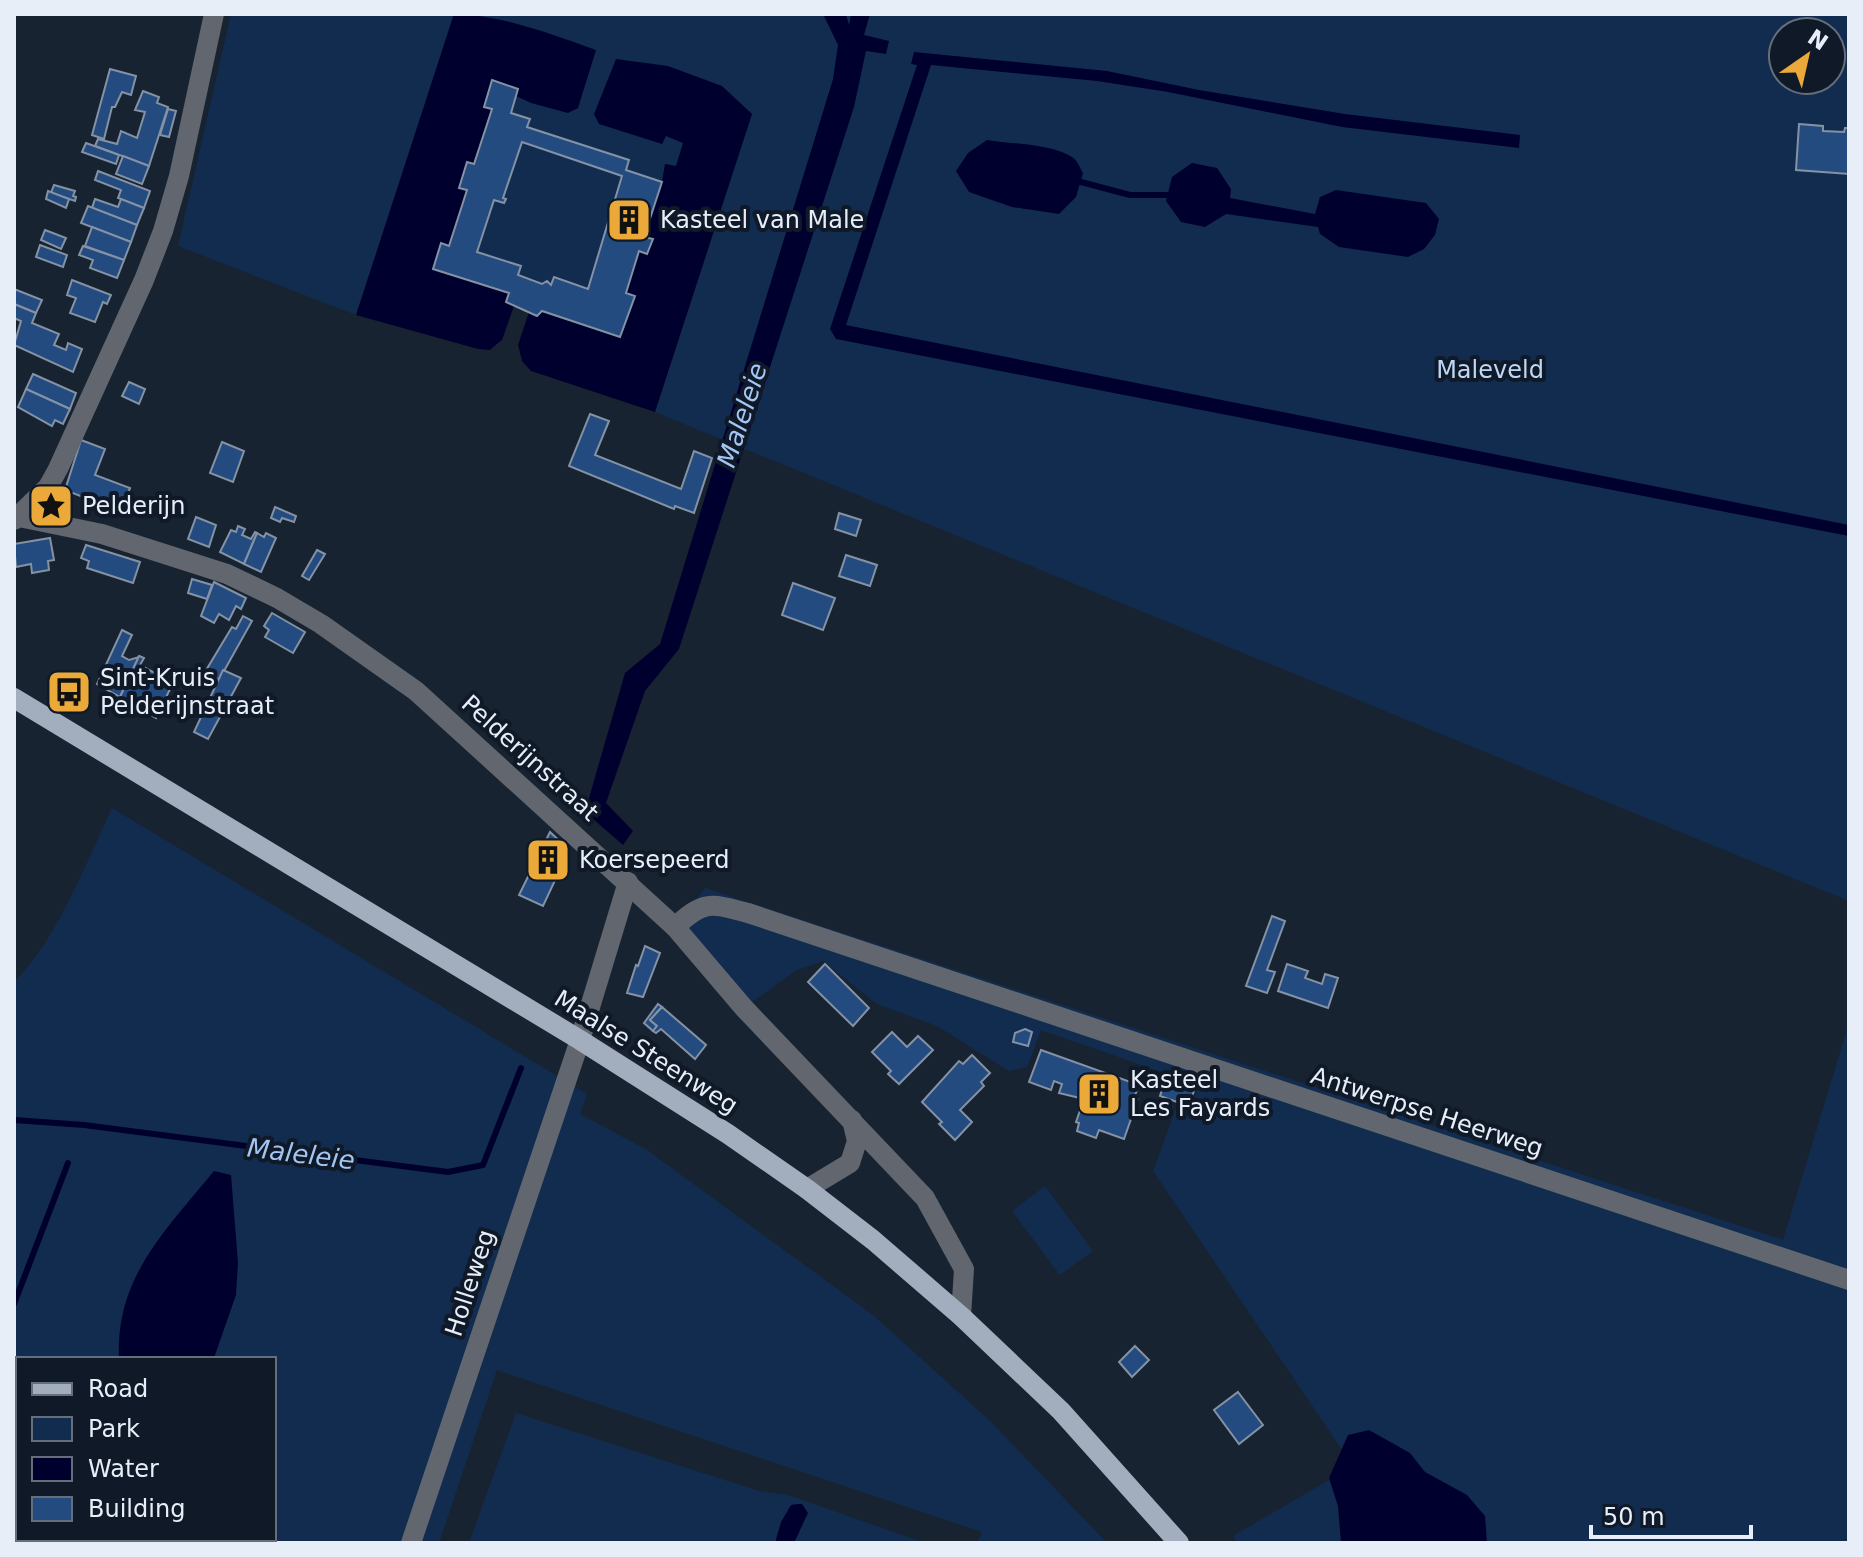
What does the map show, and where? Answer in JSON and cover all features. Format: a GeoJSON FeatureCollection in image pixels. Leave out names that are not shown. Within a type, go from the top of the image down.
{"type":"FeatureCollection","features":[{"type":"Feature","properties":{"kind":"main road","name":"Maalse Steenweg"},"geometry":{"type":"LineString","coordinates":[[14,698],[580,1040],[728,1134],[807,1189],[873,1240],[961,1316],[1061,1411],[1179,1543]]}},
{"type":"Feature","properties":{"kind":"street"},"geometry":{"type":"LineString","coordinates":[[17,518],[48,487],[58,469],[156,252],[179,176],[214,14]]}},
{"type":"Feature","properties":{"kind":"street","name":"Pelderijnstraat"},"geometry":{"type":"LineString","coordinates":[[17,518],[102,534],[227,574],[321,624],[416,691],[675,927],[744,1008],[925,1198],[964,1269],[961,1316]]}},
{"type":"Feature","properties":{"kind":"street","name":"Holleweg"},"geometry":{"type":"LineString","coordinates":[[411,1543],[580,1040],[628,882]]}},
{"type":"Feature","properties":{"kind":"street","name":"Antwerpse Heerweg"},"geometry":{"type":"LineString","coordinates":[[675,927],[694,909],[708,906],[748,913],[1849,1280]]}},
{"type":"Feature","properties":{"kind":"street"},"geometry":{"type":"LineString","coordinates":[[807,1189],[850,1163],[857,1141],[852,1120]]}},
{"type":"Feature","properties":{"kind":"green space"},"geometry":{"type":"Polygon","coordinates":[[[231,14],[460,14],[453,17],[356,315],[178,246],[231,14]]]}},
{"type":"Feature","properties":{"kind":"green space","name":"Maleveld"},"geometry":{"type":"Polygon","coordinates":[[[471,14],[1849,14],[1849,901],[655,412],[752,114],[668,66],[663,144],[665,136],[684,143],[676,166],[665,164],[662,182],[626,170],[629,160],[527,127],[529,119],[511,113],[516,96],[567,113],[548,33],[471,14]]]}},
{"type":"Feature","properties":{"kind":"green space"},"geometry":{"type":"Polygon","coordinates":[[[522,142],[622,176],[588,289],[551,285],[547,281],[542,284],[518,275],[521,266],[477,252],[494,200],[504,202],[522,142]]]}},
{"type":"Feature","properties":{"kind":"green space"},"geometry":{"type":"Polygon","coordinates":[[[112,808],[587,1094],[580,1114],[647,1150],[873,1315],[991,1422],[1107,1543],[977,1543],[982,1532],[497,1370],[439,1543],[14,1543],[14,982],[44,945],[81,876],[112,808]]]}},
{"type":"Feature","properties":{"kind":"green space"},"geometry":{"type":"Polygon","coordinates":[[[705,888],[1783,1240],[1849,1023],[1849,1543],[1238,1543],[1233,1536],[1353,1466],[1153,1171],[1178,1103],[1192,1108],[1199,1085],[1041,1030],[1027,1067],[1009,1071],[937,1026],[877,1004],[823,961],[795,971],[744,1008],[675,927],[705,888]]]}},
{"type":"Feature","properties":{"kind":"green space"},"geometry":{"type":"Polygon","coordinates":[[[1045,1186],[1093,1251],[1060,1275],[1012,1211],[1045,1186]]]}},
{"type":"Feature","properties":{"kind":"green space"},"geometry":{"type":"Polygon","coordinates":[[[516,1413],[759,1491],[788,1495],[925,1543],[469,1543],[516,1413]]]}},
{"type":"Feature","properties":{"kind":"water"},"geometry":{"type":"Polygon","coordinates":[[[451,14],[506,21],[596,50],[578,108],[568,113],[531,103],[516,96],[518,89],[492,80],[484,106],[492,109],[474,164],[459,187],[467,190],[449,246],[441,244],[509,293],[506,303],[537,316],[542,311],[620,337],[635,297],[626,293],[639,251],[647,253],[652,240],[644,237],[665,164],[676,166],[683,143],[666,136],[662,144],[599,124],[594,114],[616,59],[668,66],[722,86],[752,114],[655,412],[531,371],[522,361],[518,346],[502,340],[490,350],[478,349],[356,315],[453,17],[451,14]]]}},
{"type":"Feature","properties":{"kind":"water"},"geometry":{"type":"Polygon","coordinates":[[[823,14],[846,14],[849,25],[851,14],[870,14],[864,35],[889,41],[886,54],[866,51],[854,107],[679,649],[645,691],[606,803],[633,831],[623,845],[585,812],[625,673],[660,644],[833,79],[838,45],[823,14]]]}},
{"type":"Feature","properties":{"kind":"water"},"geometry":{"type":"Polygon","coordinates":[[[914,52],[1107,71],[1345,114],[1520,135],[1519,148],[1342,127],[1097,81],[931,65],[846,325],[1849,525],[1849,536],[836,339],[830,329],[917,65],[911,64],[914,52]]]}},
{"type":"Feature","properties":{"kind":"water"},"geometry":{"type":"Polygon","coordinates":[[[987,140],[1043,147],[1072,157],[1083,173],[1076,197],[1059,214],[1012,207],[969,192],[956,171],[968,153],[987,140]]]}},
{"type":"Feature","properties":{"kind":"water"},"geometry":{"type":"Polygon","coordinates":[[[1192,163],[1217,168],[1231,189],[1230,198],[1315,214],[1320,197],[1336,190],[1426,203],[1439,219],[1435,235],[1424,249],[1408,257],[1339,247],[1320,234],[1318,227],[1226,214],[1205,227],[1181,222],[1166,201],[1172,177],[1192,163]]]}},
{"type":"Feature","properties":{"kind":"water"},"geometry":{"type":"Polygon","coordinates":[[[214,1171],[231,1175],[238,1263],[236,1295],[214,1357],[119,1357],[125,1303],[147,1256],[214,1171]]]}},
{"type":"Feature","properties":{"kind":"water"},"geometry":{"type":"Polygon","coordinates":[[[1369,1430],[1410,1453],[1425,1472],[1467,1495],[1485,1516],[1487,1543],[1341,1543],[1338,1506],[1329,1478],[1348,1435],[1369,1430]]]}},
{"type":"Feature","properties":{"kind":"water"},"geometry":{"type":"Polygon","coordinates":[[[802,1504],[808,1513],[794,1543],[775,1543],[781,1522],[791,1505],[802,1504]]]}},
{"type":"Feature","properties":{"kind":"pier"},"geometry":{"type":"Polygon","coordinates":[[[514,306],[529,312],[518,345],[522,361],[517,360],[514,348],[503,344],[494,352],[490,350],[502,340],[514,306]]]}},
{"type":"Feature","properties":{"kind":"building"},"geometry":{"type":"Polygon","coordinates":[[[110,69],[136,76],[131,95],[122,92],[115,107],[112,107],[104,139],[92,135],[110,69]]]}},
{"type":"Feature","properties":{"kind":"building","name":"Kasteel van Male"},"geometry":{"type":"Polygon","coordinates":[[[492,80],[518,89],[511,113],[530,119],[527,127],[629,160],[626,170],[662,182],[644,237],[653,239],[647,254],[639,251],[626,293],[635,296],[620,337],[542,311],[537,316],[506,302],[509,293],[433,269],[441,243],[449,246],[467,190],[459,188],[467,162],[474,164],[492,109],[484,107],[492,80]],[[522,142],[503,198],[506,199],[504,203],[494,200],[477,252],[521,266],[518,275],[542,284],[547,281],[551,285],[554,277],[588,289],[622,176],[522,142]]]}},
{"type":"Feature","properties":{"kind":"building"},"geometry":{"type":"Polygon","coordinates":[[[143,91],[159,97],[157,103],[168,107],[149,166],[95,146],[98,139],[117,144],[121,131],[137,138],[145,112],[135,110],[143,91]]]}},
{"type":"Feature","properties":{"kind":"building"},"geometry":{"type":"Polygon","coordinates":[[[168,109],[176,111],[169,137],[160,135],[168,109]]]}},
{"type":"Feature","properties":{"kind":"building"},"geometry":{"type":"Polygon","coordinates":[[[1799,124],[1823,126],[1823,131],[1844,132],[1845,128],[1849,128],[1849,174],[1796,170],[1799,124]]]}},
{"type":"Feature","properties":{"kind":"building"},"geometry":{"type":"Polygon","coordinates":[[[86,143],[119,155],[116,164],[82,152],[86,143]]]}},
{"type":"Feature","properties":{"kind":"building"},"geometry":{"type":"Polygon","coordinates":[[[123,156],[149,166],[142,184],[116,174],[123,156]]]}},
{"type":"Feature","properties":{"kind":"building"},"geometry":{"type":"Polygon","coordinates":[[[98,171],[150,191],[144,208],[118,198],[121,190],[95,180],[98,171]]]}},
{"type":"Feature","properties":{"kind":"building"},"geometry":{"type":"Polygon","coordinates":[[[54,185],[75,191],[75,201],[51,193],[54,185]]]}},
{"type":"Feature","properties":{"kind":"building"},"geometry":{"type":"Polygon","coordinates":[[[48,191],[69,199],[66,208],[46,199],[48,191]]]}},
{"type":"Feature","properties":{"kind":"building"},"geometry":{"type":"Polygon","coordinates":[[[95,199],[118,207],[121,199],[144,208],[137,225],[92,208],[95,199]]]}},
{"type":"Feature","properties":{"kind":"building"},"geometry":{"type":"Polygon","coordinates":[[[88,206],[137,225],[131,242],[81,223],[88,206]]]}},
{"type":"Feature","properties":{"kind":"building"},"geometry":{"type":"Polygon","coordinates":[[[92,227],[131,242],[124,260],[85,246],[92,227]]]}},
{"type":"Feature","properties":{"kind":"building"},"geometry":{"type":"Polygon","coordinates":[[[45,230],[66,238],[61,249],[41,240],[45,230]]]}},
{"type":"Feature","properties":{"kind":"building"},"geometry":{"type":"Polygon","coordinates":[[[40,245],[67,255],[63,267],[36,257],[40,245]]]}},
{"type":"Feature","properties":{"kind":"building"},"geometry":{"type":"Polygon","coordinates":[[[83,246],[124,260],[117,278],[90,268],[93,260],[79,255],[83,246]]]}},
{"type":"Feature","properties":{"kind":"building"},"geometry":{"type":"Polygon","coordinates":[[[72,280],[111,295],[107,304],[103,302],[95,322],[70,313],[76,298],[67,295],[72,280]]]}},
{"type":"Feature","properties":{"kind":"building"},"geometry":{"type":"Polygon","coordinates":[[[14,289],[42,300],[36,313],[14,304],[14,289]]]}},
{"type":"Feature","properties":{"kind":"building"},"geometry":{"type":"Polygon","coordinates":[[[14,304],[36,313],[32,323],[59,334],[54,345],[66,350],[68,343],[82,349],[73,372],[14,345],[21,321],[14,318],[14,304]]]}},
{"type":"Feature","properties":{"kind":"building"},"geometry":{"type":"Polygon","coordinates":[[[33,374],[76,393],[70,409],[26,389],[33,374]]]}},
{"type":"Feature","properties":{"kind":"building"},"geometry":{"type":"Polygon","coordinates":[[[129,382],[145,389],[139,404],[122,396],[129,382]]]}},
{"type":"Feature","properties":{"kind":"building"},"geometry":{"type":"Polygon","coordinates":[[[26,389],[70,409],[63,424],[55,420],[52,426],[18,407],[26,389]]]}},
{"type":"Feature","properties":{"kind":"building"},"geometry":{"type":"Polygon","coordinates":[[[590,414],[609,421],[595,455],[681,489],[694,451],[712,458],[694,513],[675,506],[674,509],[569,466],[590,414]]]}},
{"type":"Feature","properties":{"kind":"building"},"geometry":{"type":"Polygon","coordinates":[[[81,440],[105,449],[95,475],[130,488],[121,512],[65,490],[81,440]]]}},
{"type":"Feature","properties":{"kind":"building"},"geometry":{"type":"Polygon","coordinates":[[[222,442],[244,451],[233,482],[210,473],[222,442]]]}},
{"type":"Feature","properties":{"kind":"building"},"geometry":{"type":"Polygon","coordinates":[[[275,507],[296,516],[294,522],[271,518],[275,507]]]}},
{"type":"Feature","properties":{"kind":"building"},"geometry":{"type":"Polygon","coordinates":[[[839,513],[861,520],[856,536],[835,529],[839,513]]]}},
{"type":"Feature","properties":{"kind":"building"},"geometry":{"type":"Polygon","coordinates":[[[196,517],[216,525],[209,547],[188,539],[196,517]]]}},
{"type":"Feature","properties":{"kind":"building"},"geometry":{"type":"Polygon","coordinates":[[[238,526],[245,529],[242,535],[251,539],[257,533],[244,564],[220,552],[231,530],[236,532],[238,526]]]}},
{"type":"Feature","properties":{"kind":"building"},"geometry":{"type":"Polygon","coordinates":[[[257,533],[276,538],[261,572],[244,564],[257,533]]]}},
{"type":"Feature","properties":{"kind":"building"},"geometry":{"type":"Polygon","coordinates":[[[50,538],[54,560],[48,561],[49,570],[32,573],[31,564],[16,567],[14,544],[50,538]]]}},
{"type":"Feature","properties":{"kind":"building"},"geometry":{"type":"Polygon","coordinates":[[[86,545],[140,562],[133,583],[87,568],[89,561],[81,558],[86,545]]]}},
{"type":"Feature","properties":{"kind":"building"},"geometry":{"type":"Polygon","coordinates":[[[317,550],[325,554],[309,580],[302,576],[317,550]]]}},
{"type":"Feature","properties":{"kind":"building"},"geometry":{"type":"Polygon","coordinates":[[[846,555],[877,565],[870,586],[839,576],[846,555]]]}},
{"type":"Feature","properties":{"kind":"building"},"geometry":{"type":"Polygon","coordinates":[[[192,579],[212,585],[207,599],[188,593],[192,579]]]}},
{"type":"Feature","properties":{"kind":"building"},"geometry":{"type":"Polygon","coordinates":[[[214,582],[246,598],[241,609],[236,606],[229,620],[219,614],[214,623],[201,616],[214,582]]]}},
{"type":"Feature","properties":{"kind":"building"},"geometry":{"type":"Polygon","coordinates":[[[793,583],[835,598],[823,630],[782,615],[793,583]]]}},
{"type":"Feature","properties":{"kind":"building"},"geometry":{"type":"Polygon","coordinates":[[[272,613],[305,632],[293,653],[265,637],[269,630],[264,626],[272,613]]]}},
{"type":"Feature","properties":{"kind":"building"},"geometry":{"type":"Polygon","coordinates":[[[243,616],[252,621],[219,680],[205,672],[232,627],[236,629],[243,616]]]}},
{"type":"Feature","properties":{"kind":"building"},"geometry":{"type":"Polygon","coordinates":[[[122,630],[132,635],[122,656],[129,660],[139,657],[120,697],[97,684],[122,630]]]}},
{"type":"Feature","properties":{"kind":"building"},"geometry":{"type":"Polygon","coordinates":[[[139,656],[144,658],[140,665],[173,683],[156,718],[120,697],[139,656]]]}},
{"type":"Feature","properties":{"kind":"building"},"geometry":{"type":"Polygon","coordinates":[[[223,670],[241,678],[208,739],[194,732],[223,670]]]}},
{"type":"Feature","properties":{"kind":"building","name":"Koersepeerd"},"geometry":{"type":"Polygon","coordinates":[[[550,832],[566,847],[543,906],[519,895],[550,832]]]}},
{"type":"Feature","properties":{"kind":"building"},"geometry":{"type":"Polygon","coordinates":[[[1272,916],[1285,921],[1267,970],[1275,972],[1267,993],[1246,986],[1272,916]]]}},
{"type":"Feature","properties":{"kind":"building"},"geometry":{"type":"Polygon","coordinates":[[[645,946],[660,953],[643,997],[627,993],[645,946]]]}},
{"type":"Feature","properties":{"kind":"building"},"geometry":{"type":"Polygon","coordinates":[[[825,964],[869,1008],[853,1026],[808,982],[825,964]]]}},
{"type":"Feature","properties":{"kind":"building"},"geometry":{"type":"Polygon","coordinates":[[[1287,964],[1308,971],[1305,978],[1322,984],[1325,974],[1338,978],[1328,1008],[1278,991],[1287,964]]]}},
{"type":"Feature","properties":{"kind":"building"},"geometry":{"type":"Polygon","coordinates":[[[658,1004],[662,1007],[650,1020],[657,1026],[653,1031],[644,1023],[658,1004]]]}},
{"type":"Feature","properties":{"kind":"building"},"geometry":{"type":"Polygon","coordinates":[[[662,1007],[706,1045],[695,1059],[661,1029],[656,1033],[653,1031],[657,1026],[650,1020],[662,1007]]]}},
{"type":"Feature","properties":{"kind":"building"},"geometry":{"type":"Polygon","coordinates":[[[1025,1029],[1032,1032],[1028,1046],[1013,1042],[1015,1033],[1025,1029]]]}},
{"type":"Feature","properties":{"kind":"building"},"geometry":{"type":"Polygon","coordinates":[[[892,1032],[907,1047],[918,1036],[933,1050],[899,1084],[872,1052],[892,1032]]]}},
{"type":"Feature","properties":{"kind":"building","name":"Kasteel Les Fayards"},"geometry":{"type":"Polygon","coordinates":[[[1041,1050],[1139,1085],[1134,1098],[1138,1099],[1124,1139],[1099,1130],[1096,1138],[1077,1131],[1079,1123],[1076,1122],[1084,1099],[1059,1093],[1062,1084],[1054,1081],[1051,1090],[1029,1082],[1041,1050]]]}},
{"type":"Feature","properties":{"kind":"building"},"geometry":{"type":"Polygon","coordinates":[[[972,1055],[990,1073],[981,1082],[984,1086],[960,1110],[972,1122],[955,1140],[922,1102],[959,1061],[963,1064],[972,1055]]]}},
{"type":"Feature","properties":{"kind":"building"},"geometry":{"type":"Polygon","coordinates":[[[1165,1081],[1194,1091],[1190,1101],[1179,1097],[1177,1102],[1160,1096],[1165,1081]]]}},
{"type":"Feature","properties":{"kind":"building"},"geometry":{"type":"Polygon","coordinates":[[[1135,1346],[1149,1360],[1132,1377],[1119,1362],[1135,1346]]]}},
{"type":"Feature","properties":{"kind":"building"},"geometry":{"type":"Polygon","coordinates":[[[1238,1392],[1263,1425],[1239,1444],[1214,1410],[1238,1392]]]}},
{"type":"Feature","properties":{"kind":"waterway"},"geometry":{"type":"LineString","coordinates":[[1081,182],[1130,195],[1168,195]]}},
{"type":"Feature","properties":{"kind":"waterway","name":"Maleleie"},"geometry":{"type":"LineString","coordinates":[[14,1120],[84,1125],[448,1172],[483,1165],[521,1068]]}},
{"type":"Feature","properties":{"kind":"waterway"},"geometry":{"type":"LineString","coordinates":[[14,1304],[68,1163]]}},
{"type":"Feature","properties":{"kind":"place","name":"Kasteel van Male"},"geometry":{"type":"Point","coordinates":[629,220]}},
{"type":"Feature","properties":{"kind":"place","name":"Pelderijn"},"geometry":{"type":"Point","coordinates":[51,506]}},
{"type":"Feature","properties":{"kind":"place","name":"Sint-Kruis Pelderijnstraat"},"geometry":{"type":"Point","coordinates":[69,692]}},
{"type":"Feature","properties":{"kind":"place","name":"Koersepeerd"},"geometry":{"type":"Point","coordinates":[548,860]}},
{"type":"Feature","properties":{"kind":"place","name":"Kasteel Les Fayards"},"geometry":{"type":"Point","coordinates":[1099,1094]}}]}
